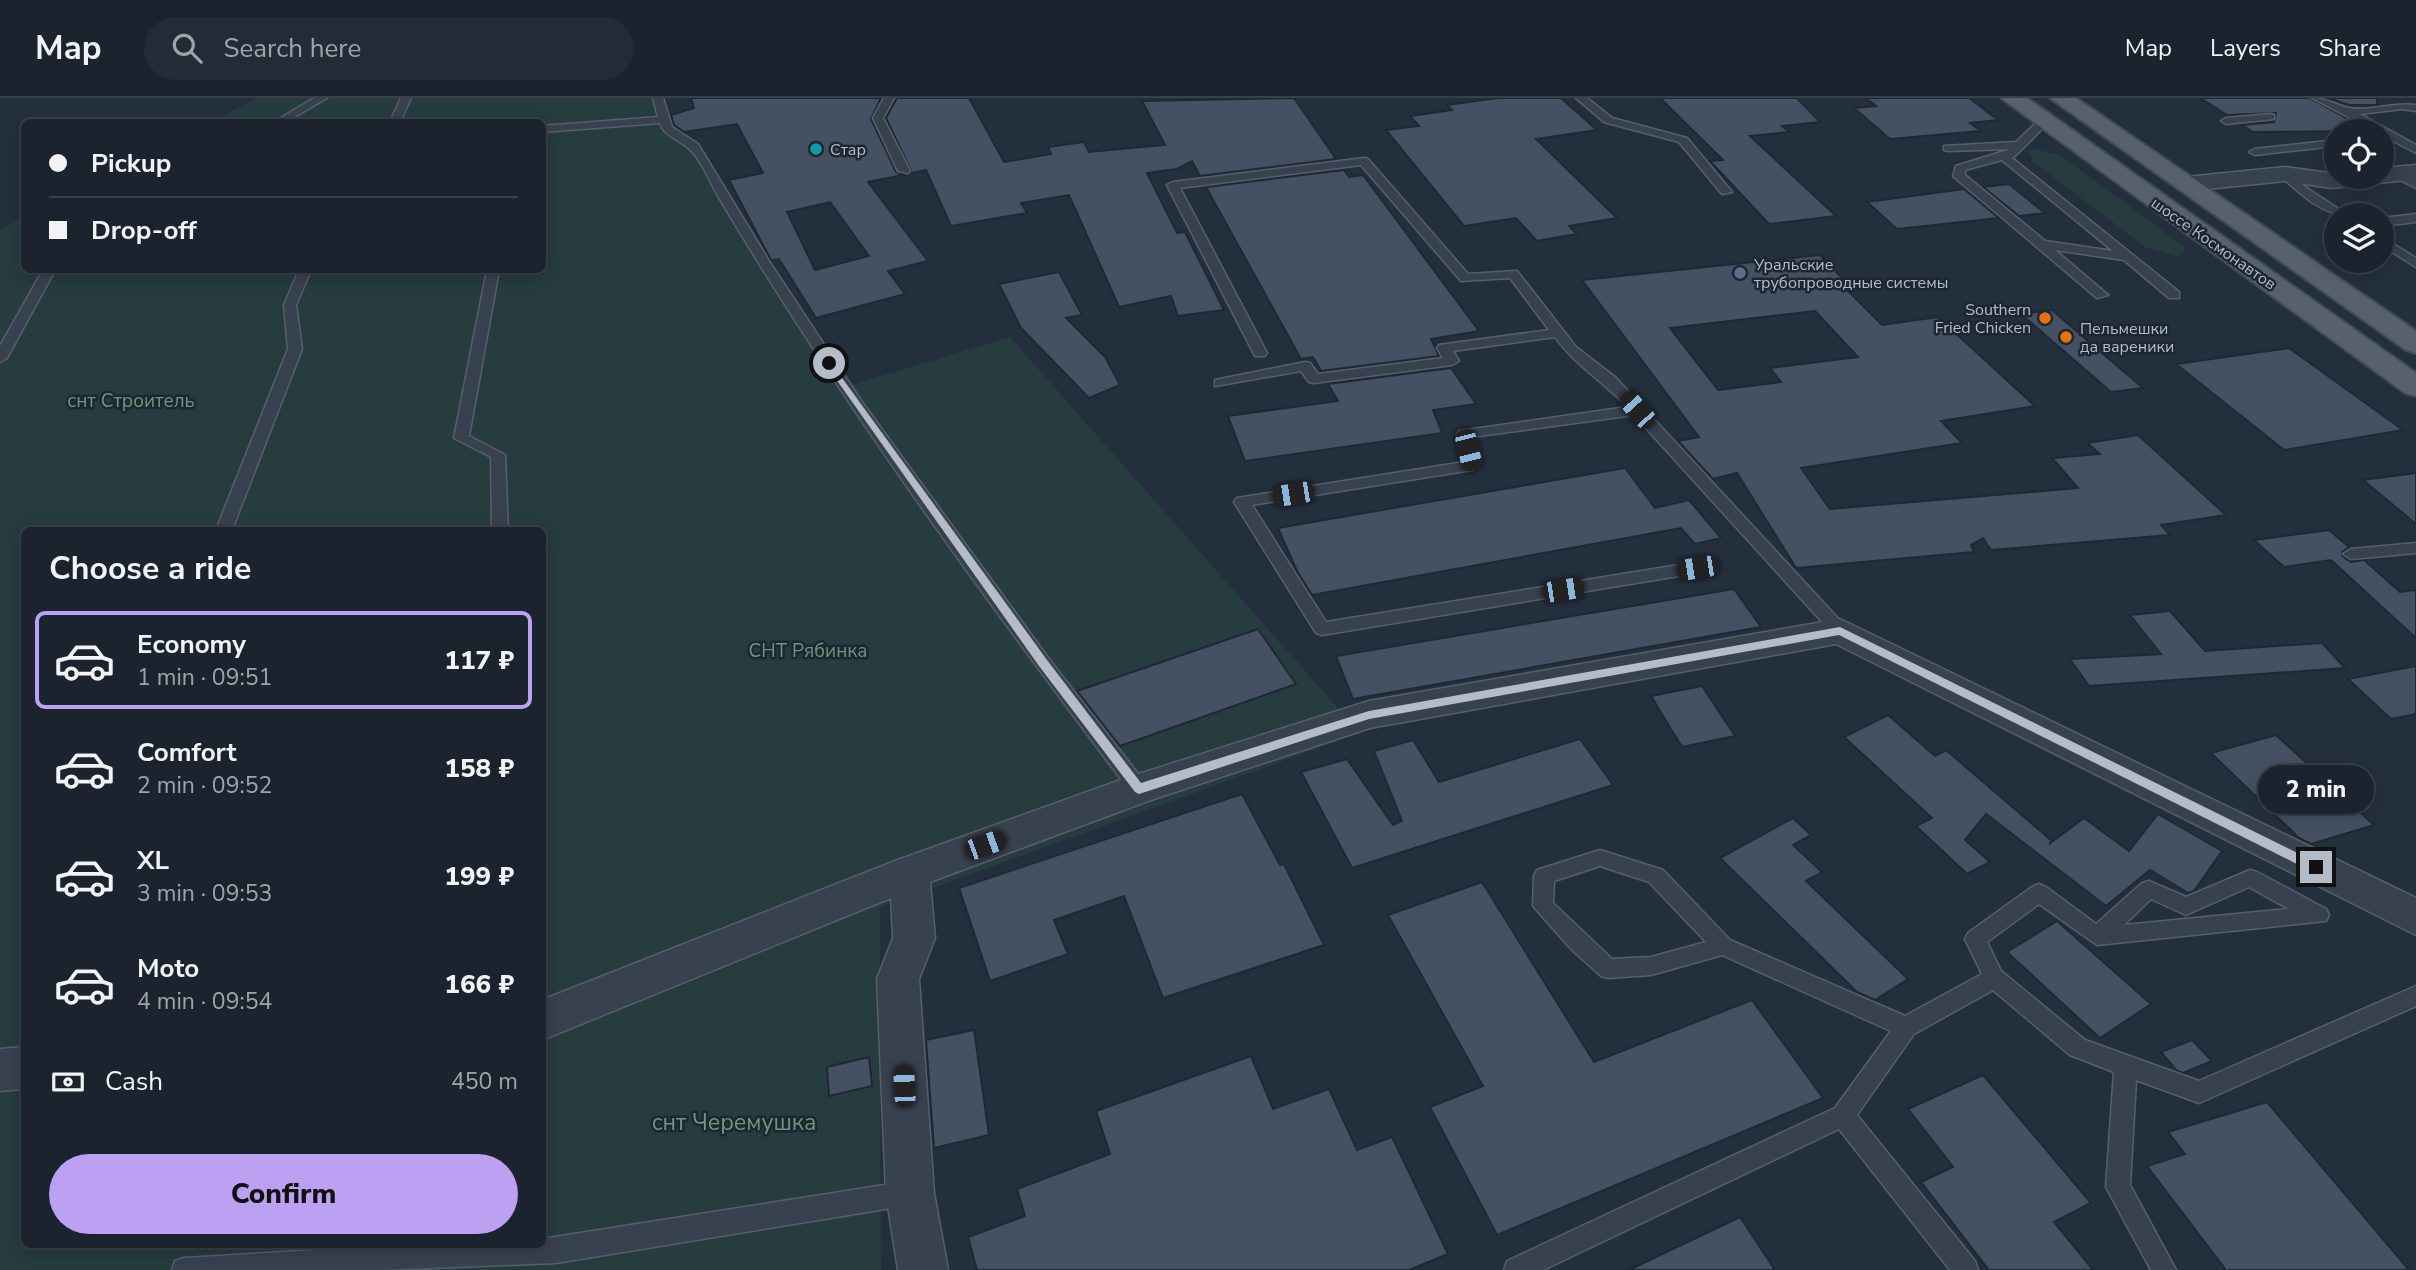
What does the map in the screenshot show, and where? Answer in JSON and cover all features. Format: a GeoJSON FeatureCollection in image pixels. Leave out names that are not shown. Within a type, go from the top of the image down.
{"type":"FeatureCollection","features":[{"type":"Feature","properties":{"kind":"main road","name":"шоссе Космонавтов"},"geometry":{"type":"LineString","coordinates":[[2012,98],[2416,387]]}},
{"type":"Feature","properties":{"kind":"main road","name":"шоссе Космонавтов"},"geometry":{"type":"LineString","coordinates":[[2061,98],[2416,344]]}},
{"type":"Feature","properties":{"kind":"street"},"geometry":{"type":"LineString","coordinates":[[2186,184],[2285,174],[2324,180]]}},
{"type":"Feature","properties":{"kind":"street"},"geometry":{"type":"LineString","coordinates":[[546,1018],[909,873],[1139,789],[1369,715],[1840,631],[2416,917]]}},
{"type":"Feature","properties":{"kind":"street"},"geometry":{"type":"LineString","coordinates":[[909,873],[914,938],[898,979],[910,1193],[923,1270]]}},
{"type":"Feature","properties":{"kind":"street"},"geometry":{"type":"LineString","coordinates":[[0,1070],[21,1068]]}},
{"type":"Feature","properties":{"kind":"lane"},"geometry":{"type":"LineString","coordinates":[[284,119],[322,98]]}},
{"type":"Feature","properties":{"kind":"lane"},"geometry":{"type":"LineString","coordinates":[[396,119],[406,98]]}},
{"type":"Feature","properties":{"kind":"lane"},"geometry":{"type":"LineString","coordinates":[[659,98],[667,129],[694,146],[763,261],[856,404],[1043,663],[1139,789]]}},
{"type":"Feature","properties":{"kind":"lane"},"geometry":{"type":"LineString","coordinates":[[889,98],[878,118],[904,171]]}},
{"type":"Feature","properties":{"kind":"lane"},"geometry":{"type":"LineString","coordinates":[[1581,98],[1608,120],[1683,140],[1726,192]]}},
{"type":"Feature","properties":{"kind":"lane"},"geometry":{"type":"LineString","coordinates":[[2317,98],[2349,112],[2416,150]]}},
{"type":"Feature","properties":{"kind":"lane"},"geometry":{"type":"LineString","coordinates":[[2378,98],[2395,107]]}},
{"type":"Feature","properties":{"kind":"lane"},"geometry":{"type":"LineString","coordinates":[[2349,112],[2395,107],[2416,108]]}},
{"type":"Feature","properties":{"kind":"lane"},"geometry":{"type":"LineString","coordinates":[[2226,121],[2270,117]]}},
{"type":"Feature","properties":{"kind":"lane"},"geometry":{"type":"LineString","coordinates":[[546,129],[663,120]]}},
{"type":"Feature","properties":{"kind":"lane"},"geometry":{"type":"LineString","coordinates":[[2044,121],[2013,154],[1960,168],[1959,176],[2102,295]]}},
{"type":"Feature","properties":{"kind":"lane"},"geometry":{"type":"LineString","coordinates":[[2255,152],[2324,144]]}},
{"type":"Feature","properties":{"kind":"lane"},"geometry":{"type":"LineString","coordinates":[[1948,148],[2020,145]]}},
{"type":"Feature","properties":{"kind":"lane"},"geometry":{"type":"LineString","coordinates":[[2003,156],[2174,295]]}},
{"type":"Feature","properties":{"kind":"lane"},"geometry":{"type":"LineString","coordinates":[[1260,353],[1173,185],[1364,161],[1465,278],[1513,274],[1571,351],[1609,380],[1840,631]]}},
{"type":"Feature","properties":{"kind":"lane"},"geometry":{"type":"LineString","coordinates":[[2285,174],[2324,204]]}},
{"type":"Feature","properties":{"kind":"lane"},"geometry":{"type":"LineString","coordinates":[[2398,174],[2416,185]]}},
{"type":"Feature","properties":{"kind":"lane"},"geometry":{"type":"LineString","coordinates":[[2394,221],[2416,218]]}},
{"type":"Feature","properties":{"kind":"lane"},"geometry":{"type":"LineString","coordinates":[[2040,244],[2127,257]]}},
{"type":"Feature","properties":{"kind":"lane"},"geometry":{"type":"LineString","coordinates":[[2394,249],[2416,263]]}},
{"type":"Feature","properties":{"kind":"lane"},"geometry":{"type":"LineString","coordinates":[[0,358],[47,273]]}},
{"type":"Feature","properties":{"kind":"lane"},"geometry":{"type":"LineString","coordinates":[[225,527],[295,349],[290,305],[304,273]]}},
{"type":"Feature","properties":{"kind":"lane"},"geometry":{"type":"LineString","coordinates":[[492,273],[461,438],[498,454],[500,527]]}},
{"type":"Feature","properties":{"kind":"lane"},"geometry":{"type":"LineString","coordinates":[[1220,383],[1305,366],[1314,379],[1452,360],[1444,348],[1558,333]]}},
{"type":"Feature","properties":{"kind":"lane"},"geometry":{"type":"LineString","coordinates":[[1637,410],[1464,434],[1472,466],[1242,502],[1322,629],[1697,568]]}},
{"type":"Feature","properties":{"kind":"lane"},"geometry":{"type":"LineString","coordinates":[[2351,554],[2416,548]]}},
{"type":"Feature","properties":{"kind":"lane"},"geometry":{"type":"LineString","coordinates":[[1723,946],[1651,966],[1608,969],[1542,906],[1544,876],[1600,858],[1656,876],[1723,946],[1906,1027]]}},
{"type":"Feature","properties":{"kind":"lane"},"geometry":{"type":"LineString","coordinates":[[2097,936],[2149,889],[2186,906],[2250,878],[2319,915],[2097,936],[2039,893],[1975,939],[1994,978],[2078,1048],[2199,1092],[2416,996]]}},
{"type":"Feature","properties":{"kind":"lane"},"geometry":{"type":"LineString","coordinates":[[1516,1270],[1843,1116],[1906,1027],[1994,978]]}},
{"type":"Feature","properties":{"kind":"lane"},"geometry":{"type":"LineString","coordinates":[[2126,1065],[2118,1187],[2164,1270]]}},
{"type":"Feature","properties":{"kind":"lane"},"geometry":{"type":"LineString","coordinates":[[1843,1116],[1966,1270]]}},
{"type":"Feature","properties":{"kind":"lane"},"geometry":{"type":"LineString","coordinates":[[184,1270],[351,1259],[556,1251],[910,1193]]}},
{"type":"Feature","properties":{"kind":"green space","name":"СНТ Рябинка"},"geometry":{"type":"Polygon","coordinates":[[[258,98],[665,98],[666,113],[845,387],[1010,337],[1360,733],[880,907],[881,1270],[0,1270],[0,230],[21,219],[21,273],[546,273],[546,119],[216,119],[258,98]]]}},
{"type":"Feature","properties":{"kind":"green space"},"geometry":{"type":"Polygon","coordinates":[[[2034,149],[2060,155],[2185,250],[2178,255],[2180,257],[2145,247],[2032,161],[2029,151],[2034,149]]]}},
{"type":"Feature","properties":{"kind":"building"},"geometry":{"type":"Polygon","coordinates":[[[691,98],[881,98],[871,119],[896,172],[903,175],[868,182],[928,261],[888,271],[905,294],[816,318],[779,259],[771,260],[729,180],[763,173],[737,124],[684,132],[674,125],[671,115],[694,108],[691,98]],[[830,202],[787,212],[815,270],[869,256],[830,202]]]}},
{"type":"Feature","properties":{"kind":"building"},"geometry":{"type":"Polygon","coordinates":[[[897,98],[969,98],[1004,162],[1051,154],[1048,147],[1084,142],[1089,152],[1165,145],[1142,101],[1294,98],[1336,159],[1200,176],[1192,161],[1177,169],[1147,173],[1177,233],[1185,232],[1224,310],[1178,316],[1171,296],[1119,307],[1069,195],[1021,203],[1027,213],[951,226],[926,170],[912,173],[886,118],[897,98]]]}},
{"type":"Feature","properties":{"kind":"building"},"geometry":{"type":"Polygon","coordinates":[[[1498,98],[1561,98],[1597,130],[1536,139],[1617,218],[1569,226],[1577,234],[1537,241],[1516,218],[1464,226],[1386,130],[1419,126],[1410,116],[1452,110],[1447,105],[1498,98]]]}},
{"type":"Feature","properties":{"kind":"building"},"geometry":{"type":"Polygon","coordinates":[[[1660,98],[1797,98],[1820,122],[1782,126],[1789,132],[1750,136],[1836,216],[1769,224],[1710,161],[1723,160],[1660,98]]]}},
{"type":"Feature","properties":{"kind":"building"},"geometry":{"type":"Polygon","coordinates":[[[1866,98],[1969,98],[1998,120],[1970,123],[1981,131],[1890,139],[1854,108],[1876,106],[1866,98]]]}},
{"type":"Feature","properties":{"kind":"building"},"geometry":{"type":"Polygon","coordinates":[[[2200,98],[2310,98],[2348,119],[2324,119],[2324,131],[2253,132],[2242,125],[2274,122],[2276,113],[2227,115],[2200,98]]]}},
{"type":"Feature","properties":{"kind":"building"},"geometry":{"type":"Polygon","coordinates":[[[2328,98],[2377,98],[2377,105],[2349,105],[2328,98]]]}},
{"type":"Feature","properties":{"kind":"building"},"geometry":{"type":"Polygon","coordinates":[[[1344,170],[1349,177],[1363,175],[1479,331],[1431,339],[1439,356],[1321,371],[1313,357],[1301,359],[1206,187],[1344,170]]]}},
{"type":"Feature","properties":{"kind":"building"},"geometry":{"type":"Polygon","coordinates":[[[2009,184],[2045,213],[2019,216],[1983,187],[2009,184]]]}},
{"type":"Feature","properties":{"kind":"building"},"geometry":{"type":"Polygon","coordinates":[[[1964,189],[1999,218],[1897,229],[1867,202],[1964,189]]]}},
{"type":"Feature","properties":{"kind":"building"},"geometry":{"type":"Polygon","coordinates":[[[1820,255],[1843,279],[1837,280],[1882,325],[1938,317],[2035,406],[1941,421],[1962,443],[1801,468],[1830,509],[2078,488],[2052,458],[2100,454],[2087,443],[2138,435],[2226,515],[2161,525],[2170,535],[1991,550],[1983,538],[1971,545],[1974,552],[1796,568],[1737,473],[1713,479],[1678,441],[1699,437],[1582,280],[1820,255]],[[1815,311],[1670,328],[1718,390],[1781,382],[1770,368],[1858,357],[1815,311]]]}},
{"type":"Feature","properties":{"kind":"building"},"geometry":{"type":"Polygon","coordinates":[[[1059,272],[1082,315],[1066,318],[1105,357],[1120,385],[1089,398],[1021,328],[999,284],[1059,272]]]}},
{"type":"Feature","properties":{"kind":"building"},"geometry":{"type":"Polygon","coordinates":[[[2052,310],[2143,388],[2111,392],[2021,314],[2052,310]]]}},
{"type":"Feature","properties":{"kind":"building"},"geometry":{"type":"Polygon","coordinates":[[[2289,348],[2403,430],[2284,450],[2176,364],[2289,348]]]}},
{"type":"Feature","properties":{"kind":"building"},"geometry":{"type":"Polygon","coordinates":[[[1451,368],[1476,404],[1433,410],[1442,433],[1245,461],[1228,416],[1338,401],[1328,384],[1451,368]]]}},
{"type":"Feature","properties":{"kind":"building"},"geometry":{"type":"Polygon","coordinates":[[[1625,468],[1655,508],[1689,500],[1721,538],[1695,544],[1681,528],[1312,595],[1298,573],[1278,528],[1625,468]]]}},
{"type":"Feature","properties":{"kind":"building"},"geometry":{"type":"Polygon","coordinates":[[[2416,473],[2416,524],[2363,480],[2416,473]]]}},
{"type":"Feature","properties":{"kind":"building"},"geometry":{"type":"Polygon","coordinates":[[[2329,530],[2349,547],[2342,552],[2342,556],[2351,562],[2364,560],[2400,592],[2416,590],[2416,638],[2331,560],[2284,567],[2254,540],[2329,530]]]}},
{"type":"Feature","properties":{"kind":"building"},"geometry":{"type":"Polygon","coordinates":[[[1734,589],[1761,627],[1353,699],[1336,656],[1734,589]]]}},
{"type":"Feature","properties":{"kind":"building"},"geometry":{"type":"Polygon","coordinates":[[[2170,611],[2205,651],[2322,643],[2345,668],[2089,686],[2070,659],[2161,654],[2130,615],[2170,611]]]}},
{"type":"Feature","properties":{"kind":"building"},"geometry":{"type":"Polygon","coordinates":[[[1258,629],[1296,684],[1120,746],[1077,691],[1258,629]]]}},
{"type":"Feature","properties":{"kind":"building"},"geometry":{"type":"Polygon","coordinates":[[[2416,666],[2416,714],[2391,719],[2348,679],[2416,666]]]}},
{"type":"Feature","properties":{"kind":"building"},"geometry":{"type":"Polygon","coordinates":[[[1702,686],[1735,736],[1682,747],[1651,696],[1702,686]]]}},
{"type":"Feature","properties":{"kind":"building"},"geometry":{"type":"Polygon","coordinates":[[[1888,715],[1935,756],[1946,750],[2052,841],[2049,844],[2084,818],[2129,851],[2158,814],[2222,851],[2194,891],[2188,893],[2150,870],[2106,906],[1986,814],[1965,840],[1990,862],[1967,874],[1916,826],[1932,818],[1844,737],[1888,715]]]}},
{"type":"Feature","properties":{"kind":"building"},"geometry":{"type":"Polygon","coordinates":[[[2276,735],[2374,825],[2311,844],[2299,838],[2211,753],[2276,735]]]}},
{"type":"Feature","properties":{"kind":"building"},"geometry":{"type":"Polygon","coordinates":[[[1580,739],[1613,785],[1352,868],[1301,772],[1347,759],[1393,825],[1402,821],[1374,751],[1413,740],[1439,782],[1580,739]]]}},
{"type":"Feature","properties":{"kind":"building"},"geometry":{"type":"Polygon","coordinates":[[[1242,794],[1280,865],[1284,864],[1324,945],[1163,998],[1124,896],[1054,920],[1068,954],[990,981],[959,888],[1242,794]]]}},
{"type":"Feature","properties":{"kind":"building"},"geometry":{"type":"Polygon","coordinates":[[[1793,818],[1811,835],[1793,845],[1822,872],[1806,881],[1908,979],[1875,1000],[1857,992],[1720,858],[1793,818]]]}},
{"type":"Feature","properties":{"kind":"building"},"geometry":{"type":"Polygon","coordinates":[[[1482,882],[1594,1062],[1752,1000],[1823,1098],[1497,1235],[1430,1107],[1483,1086],[1388,915],[1482,882]]]}},
{"type":"Feature","properties":{"kind":"building"},"geometry":{"type":"Polygon","coordinates":[[[2057,921],[2151,1004],[2100,1038],[2007,952],[2057,921]]]}},
{"type":"Feature","properties":{"kind":"building"},"geometry":{"type":"Polygon","coordinates":[[[974,1030],[989,1135],[934,1148],[926,1040],[974,1030]]]}},
{"type":"Feature","properties":{"kind":"building"},"geometry":{"type":"Polygon","coordinates":[[[2192,1040],[2212,1061],[2183,1073],[2176,1070],[2161,1052],[2192,1040]]]}},
{"type":"Feature","properties":{"kind":"building"},"geometry":{"type":"Polygon","coordinates":[[[1251,1056],[1273,1109],[1329,1089],[1357,1150],[1392,1137],[1448,1254],[1409,1270],[977,1270],[968,1237],[1025,1216],[1017,1189],[1110,1154],[1096,1111],[1251,1056]]]}},
{"type":"Feature","properties":{"kind":"building"},"geometry":{"type":"Polygon","coordinates":[[[869,1057],[872,1086],[829,1096],[827,1067],[869,1057]]]}},
{"type":"Feature","properties":{"kind":"building"},"geometry":{"type":"Polygon","coordinates":[[[1983,1075],[2091,1203],[2054,1222],[2093,1270],[1989,1270],[1921,1182],[1953,1167],[1908,1109],[1983,1075]]]}},
{"type":"Feature","properties":{"kind":"building"},"geometry":{"type":"Polygon","coordinates":[[[2267,1102],[2409,1270],[2226,1270],[2147,1166],[2185,1154],[2168,1132],[2267,1102]]]}},
{"type":"Feature","properties":{"kind":"building"},"geometry":{"type":"Polygon","coordinates":[[[1740,1217],[1775,1270],[1629,1270],[1740,1217]]]}},
{"type":"Feature","properties":{"kind":"place","name":"Стар"},"geometry":{"type":"Point","coordinates":[816,149]}},
{"type":"Feature","properties":{"kind":"place","name":"Уральские трубопроводные системы"},"geometry":{"type":"Point","coordinates":[1740,273]}},
{"type":"Feature","properties":{"kind":"place","name":"Southern Fried Chicken"},"geometry":{"type":"Point","coordinates":[2045,318]}},
{"type":"Feature","properties":{"kind":"place","name":"Пельмешки да вареники"},"geometry":{"type":"Point","coordinates":[2066,337]}},
{"type":"Feature","properties":{"kind":"route"},"geometry":{"type":"LineString","coordinates":[[829,363],[1043,663],[1139,789],[1369,715],[1840,631],[2316,867]]}},
{"type":"Feature","properties":{"kind":"park label","name":"снт Строитель"},"geometry":{"type":"Point","coordinates":[131,400]}},
{"type":"Feature","properties":{"kind":"park label","name":"снт Черемушка"},"geometry":{"type":"Point","coordinates":[734,1122]}}]}
